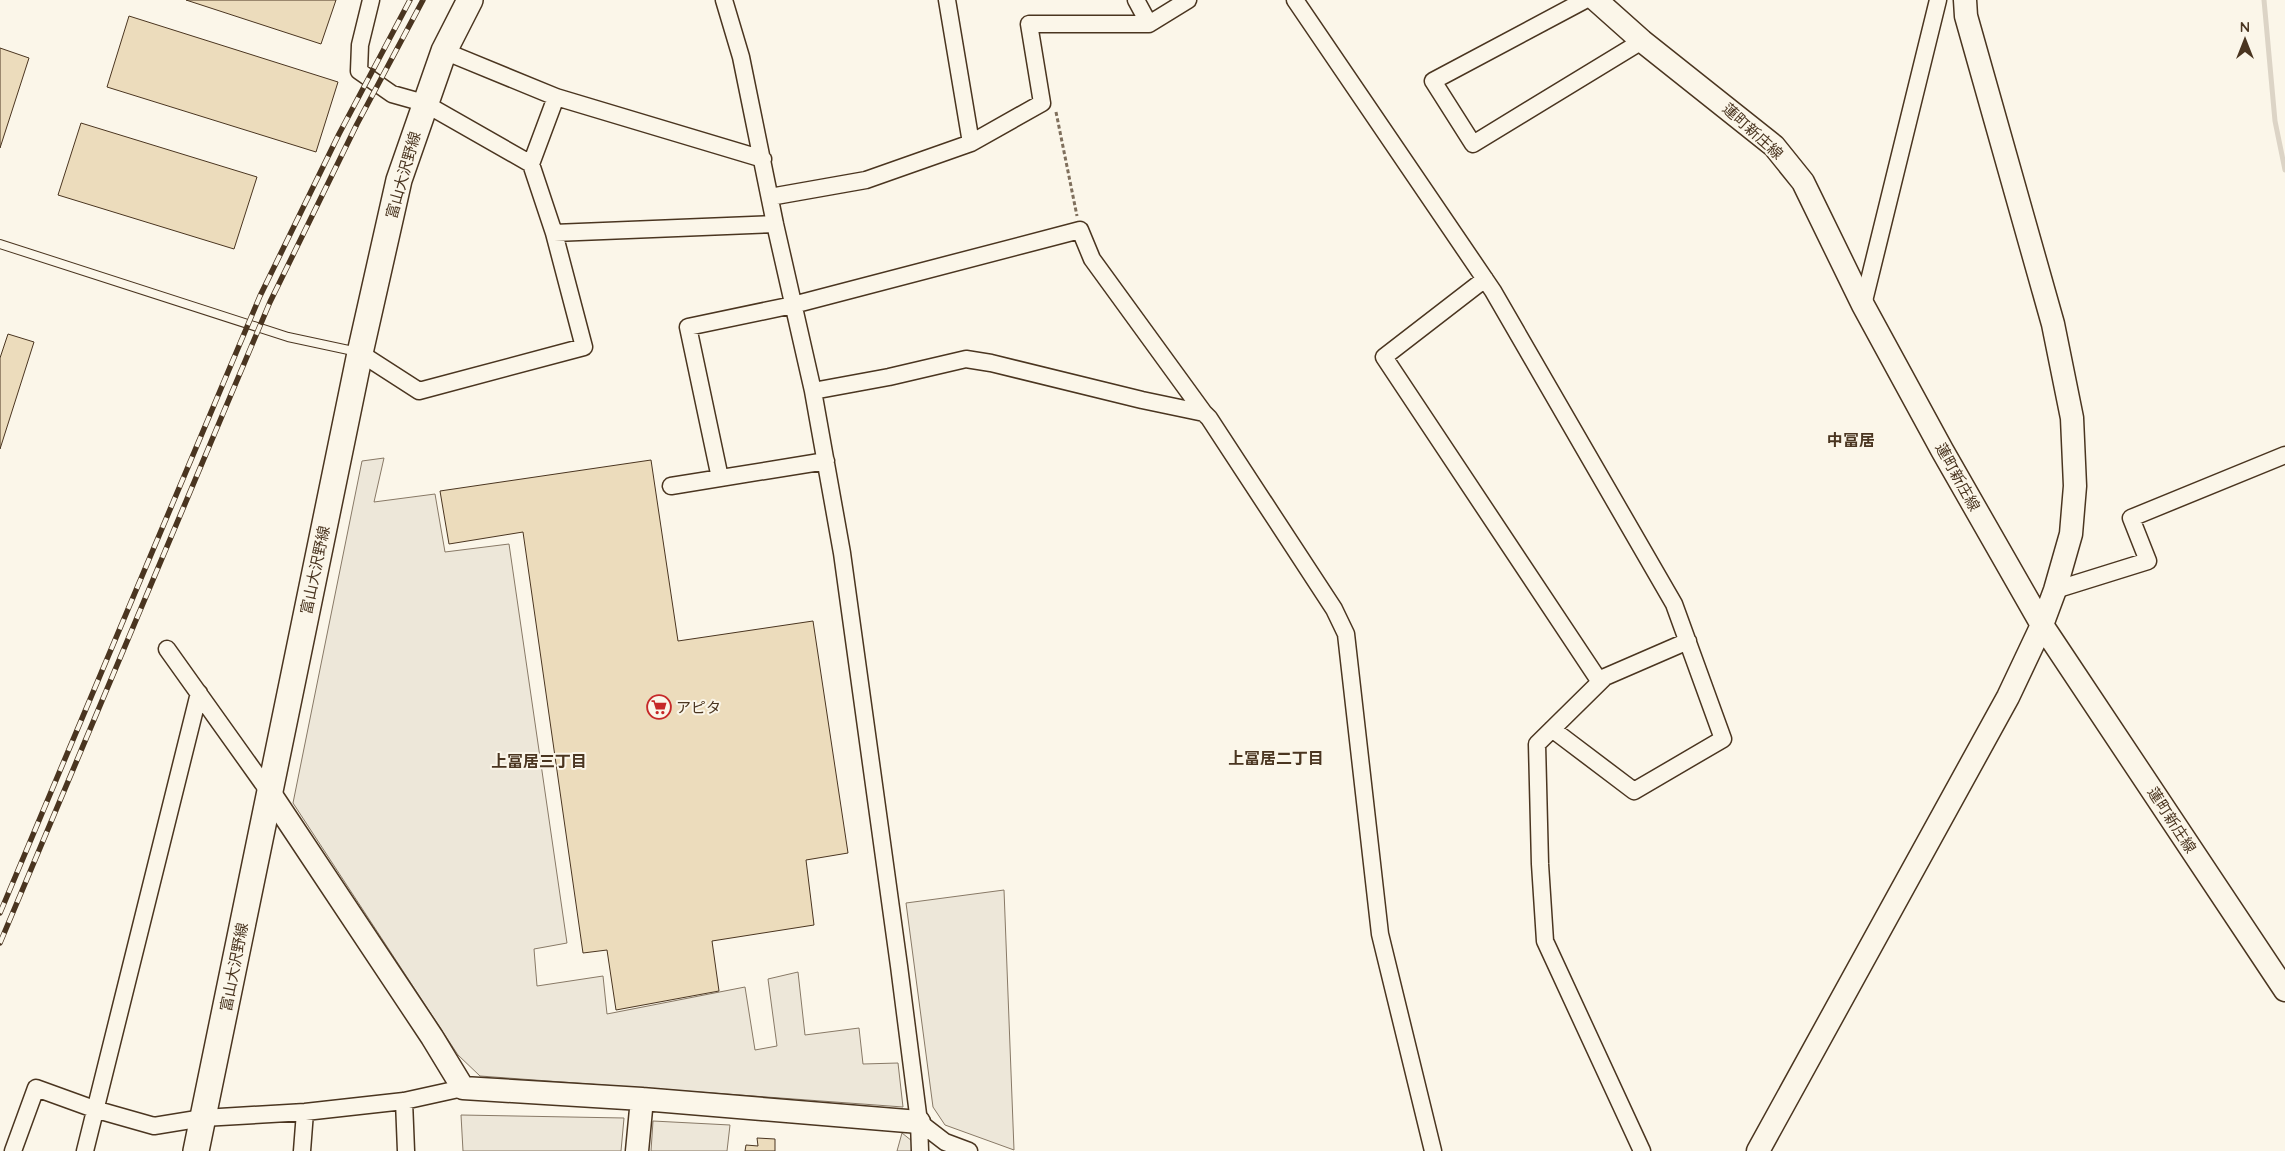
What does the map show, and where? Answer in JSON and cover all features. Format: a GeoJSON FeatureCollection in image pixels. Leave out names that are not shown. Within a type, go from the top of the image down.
{"type":"FeatureCollection","features":[{"type":"Feature","properties":{"kind":"main road","name":"富山大沢野線"},"geometry":{"type":"LineString","coordinates":[[196,1151],[360,353],[399,180],[424,103],[444,51],[470,0]]}},
{"type":"Feature","properties":{"kind":"street"},"geometry":{"type":"LineString","coordinates":[[371,0],[360,45],[359,70],[392,94],[424,103],[532,164]]}},
{"type":"Feature","properties":{"kind":"street"},"geometry":{"type":"LineString","coordinates":[[724,0],[741,57],[775,224],[813,391],[842,553],[919,1122],[920,1151]]}},
{"type":"Feature","properties":{"kind":"street"},"geometry":{"type":"LineString","coordinates":[[947,0],[971,143]]}},
{"type":"Feature","properties":{"kind":"street"},"geometry":{"type":"LineString","coordinates":[[1136,0],[1149,24]]}},
{"type":"Feature","properties":{"kind":"street"},"geometry":{"type":"LineString","coordinates":[[770,197],[866,180],[971,143],[1042,103],[1030,24],[1149,24],[1188,0]]}},
{"type":"Feature","properties":{"kind":"street"},"geometry":{"type":"LineString","coordinates":[[1294,0],[1485,279],[1674,604],[1723,739],[1634,791],[1552,729]]}},
{"type":"Feature","properties":{"kind":"street"},"geometry":{"type":"LineString","coordinates":[[1585,0],[1433,81],[1473,144],[1642,41]]}},
{"type":"Feature","properties":{"kind":"street","name":"蓮町新庄線"},"geometry":{"type":"LineString","coordinates":[[1596,0],[1642,41],[1774,146],[1803,182],[1863,304],[1942,450],[2042,625],[2285,990]]}},
{"type":"Feature","properties":{"kind":"street"},"geometry":{"type":"LineString","coordinates":[[1863,304],[1938,0]]}},
{"type":"Feature","properties":{"kind":"street"},"geometry":{"type":"LineString","coordinates":[[1758,1151],[2008,697],[2042,625],[2055,590],[2072,524],[2075,486],[2072,418],[2053,324],[1966,16],[1964,0]]}},
{"type":"Feature","properties":{"kind":"street"},"geometry":{"type":"LineString","coordinates":[[444,51],[556,97],[763,159]]}},
{"type":"Feature","properties":{"kind":"street"},"geometry":{"type":"LineString","coordinates":[[360,353],[419,391],[584,347],[554,233],[532,164],[556,97]]}},
{"type":"Feature","properties":{"kind":"street"},"geometry":{"type":"LineString","coordinates":[[554,233],[775,224]]}},
{"type":"Feature","properties":{"kind":"street"},"geometry":{"type":"LineString","coordinates":[[720,478],[688,327],[793,304],[1080,230],[1092,259],[1204,413],[1334,609],[1346,634],[1380,934],[1433,1151]]}},
{"type":"Feature","properties":{"kind":"street"},"geometry":{"type":"LineString","coordinates":[[1485,279],[1384,357],[1600,682]]}},
{"type":"Feature","properties":{"kind":"street"},"geometry":{"type":"LineString","coordinates":[[813,391],[889,378],[966,359],[991,363],[1142,400],[1204,413]]}},
{"type":"Feature","properties":{"kind":"street"},"geometry":{"type":"LineString","coordinates":[[2055,590],[2148,561],[2131,518],[2285,455]]}},
{"type":"Feature","properties":{"kind":"street"},"geometry":{"type":"LineString","coordinates":[[672,486],[826,461]]}},
{"type":"Feature","properties":{"kind":"street"},"geometry":{"type":"LineString","coordinates":[[1642,1151],[1545,940],[1540,864],[1537,744],[1605,677],[1688,642]]}},
{"type":"Feature","properties":{"kind":"street"},"geometry":{"type":"LineString","coordinates":[[167,649],[269,792],[432,1036],[463,1088]]}},
{"type":"Feature","properties":{"kind":"street"},"geometry":{"type":"LineString","coordinates":[[85,1151],[199,693]]}},
{"type":"Feature","properties":{"kind":"street"},"geometry":{"type":"LineString","coordinates":[[13,1151],[36,1088],[94,1109],[154,1126],[203,1118],[305,1112],[404,1101],[463,1088],[642,1099],[919,1122],[945,1142],[969,1151]]}},
{"type":"Feature","properties":{"kind":"street"},"geometry":{"type":"LineString","coordinates":[[637,1151],[642,1099]]}},
{"type":"Feature","properties":{"kind":"street"},"geometry":{"type":"LineString","coordinates":[[404,1101],[406,1151]]}},
{"type":"Feature","properties":{"kind":"street"},"geometry":{"type":"LineString","coordinates":[[302,1151],[305,1112]]}},
{"type":"Feature","properties":{"kind":"lane"},"geometry":{"type":"LineString","coordinates":[[0,244],[288,337],[360,353]]}},
{"type":"Feature","properties":{"kind":"path"},"geometry":{"type":"LineString","coordinates":[[1042,103],[1055,108],[1080,230]]}},
{"type":"Feature","properties":{"kind":"shaded area"},"geometry":{"type":"Polygon","coordinates":[[[384,458],[374,502],[435,494],[445,552],[509,544],[567,943],[534,949],[537,986],[603,976],[607,1014],[745,987],[755,1050],[777,1046],[768,979],[798,972],[805,1035],[859,1028],[863,1064],[898,1063],[903,1107],[480,1076],[458,1055],[293,803],[362,461],[384,458]]]}},
{"type":"Feature","properties":{"kind":"shaded area"},"geometry":{"type":"Polygon","coordinates":[[[1004,890],[1014,1150],[945,1125],[933,1107],[906,903],[1004,890]]]}},
{"type":"Feature","properties":{"kind":"shaded area"},"geometry":{"type":"Polygon","coordinates":[[[461,1115],[624,1118],[621,1151],[463,1151],[461,1115]]]}},
{"type":"Feature","properties":{"kind":"shaded area"},"geometry":{"type":"Polygon","coordinates":[[[653,1121],[730,1125],[727,1151],[651,1151],[653,1121]]]}},
{"type":"Feature","properties":{"kind":"shaded area"},"geometry":{"type":"Polygon","coordinates":[[[902,1133],[912,1141],[913,1151],[897,1151],[902,1133]]]}},
{"type":"Feature","properties":{"kind":"building"},"geometry":{"type":"Polygon","coordinates":[[[186,0],[336,0],[321,44],[186,0]]]}},
{"type":"Feature","properties":{"kind":"building"},"geometry":{"type":"Polygon","coordinates":[[[129,16],[338,82],[316,152],[107,87],[129,16]]]}},
{"type":"Feature","properties":{"kind":"building"},"geometry":{"type":"Polygon","coordinates":[[[0,48],[29,58],[0,148],[0,48]]]}},
{"type":"Feature","properties":{"kind":"building"},"geometry":{"type":"Polygon","coordinates":[[[81,123],[257,177],[234,249],[58,195],[81,123]]]}},
{"type":"Feature","properties":{"kind":"building"},"geometry":{"type":"Polygon","coordinates":[[[8,334],[34,342],[0,449],[0,358],[8,334]]]}},
{"type":"Feature","properties":{"kind":"building"},"geometry":{"type":"Polygon","coordinates":[[[651,460],[678,641],[813,621],[848,853],[806,860],[814,925],[712,941],[719,991],[616,1010],[607,950],[583,953],[523,532],[449,544],[440,491],[651,460]]]}},
{"type":"Feature","properties":{"kind":"building"},"geometry":{"type":"Polygon","coordinates":[[[757,1138],[775,1139],[775,1151],[745,1151],[746,1145],[758,1146],[757,1138]]]}},
{"type":"Feature","properties":{"kind":"waterway"},"geometry":{"type":"LineString","coordinates":[[2264,0],[2275,121],[2285,170]]}},
{"type":"Feature","properties":{"kind":"railway"},"geometry":{"type":"LineString","coordinates":[[0,913],[260,296],[339,134],[410,0]]}},
{"type":"Feature","properties":{"kind":"railway"},"geometry":{"type":"LineString","coordinates":[[0,943],[270,302],[357,124],[423,0]]}},
{"type":"Feature","properties":{"kind":"place","name":"アピタ"},"geometry":{"type":"Point","coordinates":[659,707]}},
{"type":"Feature","properties":{"kind":"district","name":"中冨居"},"geometry":{"type":"Point","coordinates":[1851,440]}},
{"type":"Feature","properties":{"kind":"district","name":"上冨居二丁目"},"geometry":{"type":"Point","coordinates":[1276,758]}},
{"type":"Feature","properties":{"kind":"district","name":"上冨居三丁目"},"geometry":{"type":"Point","coordinates":[539,761]}}]}
